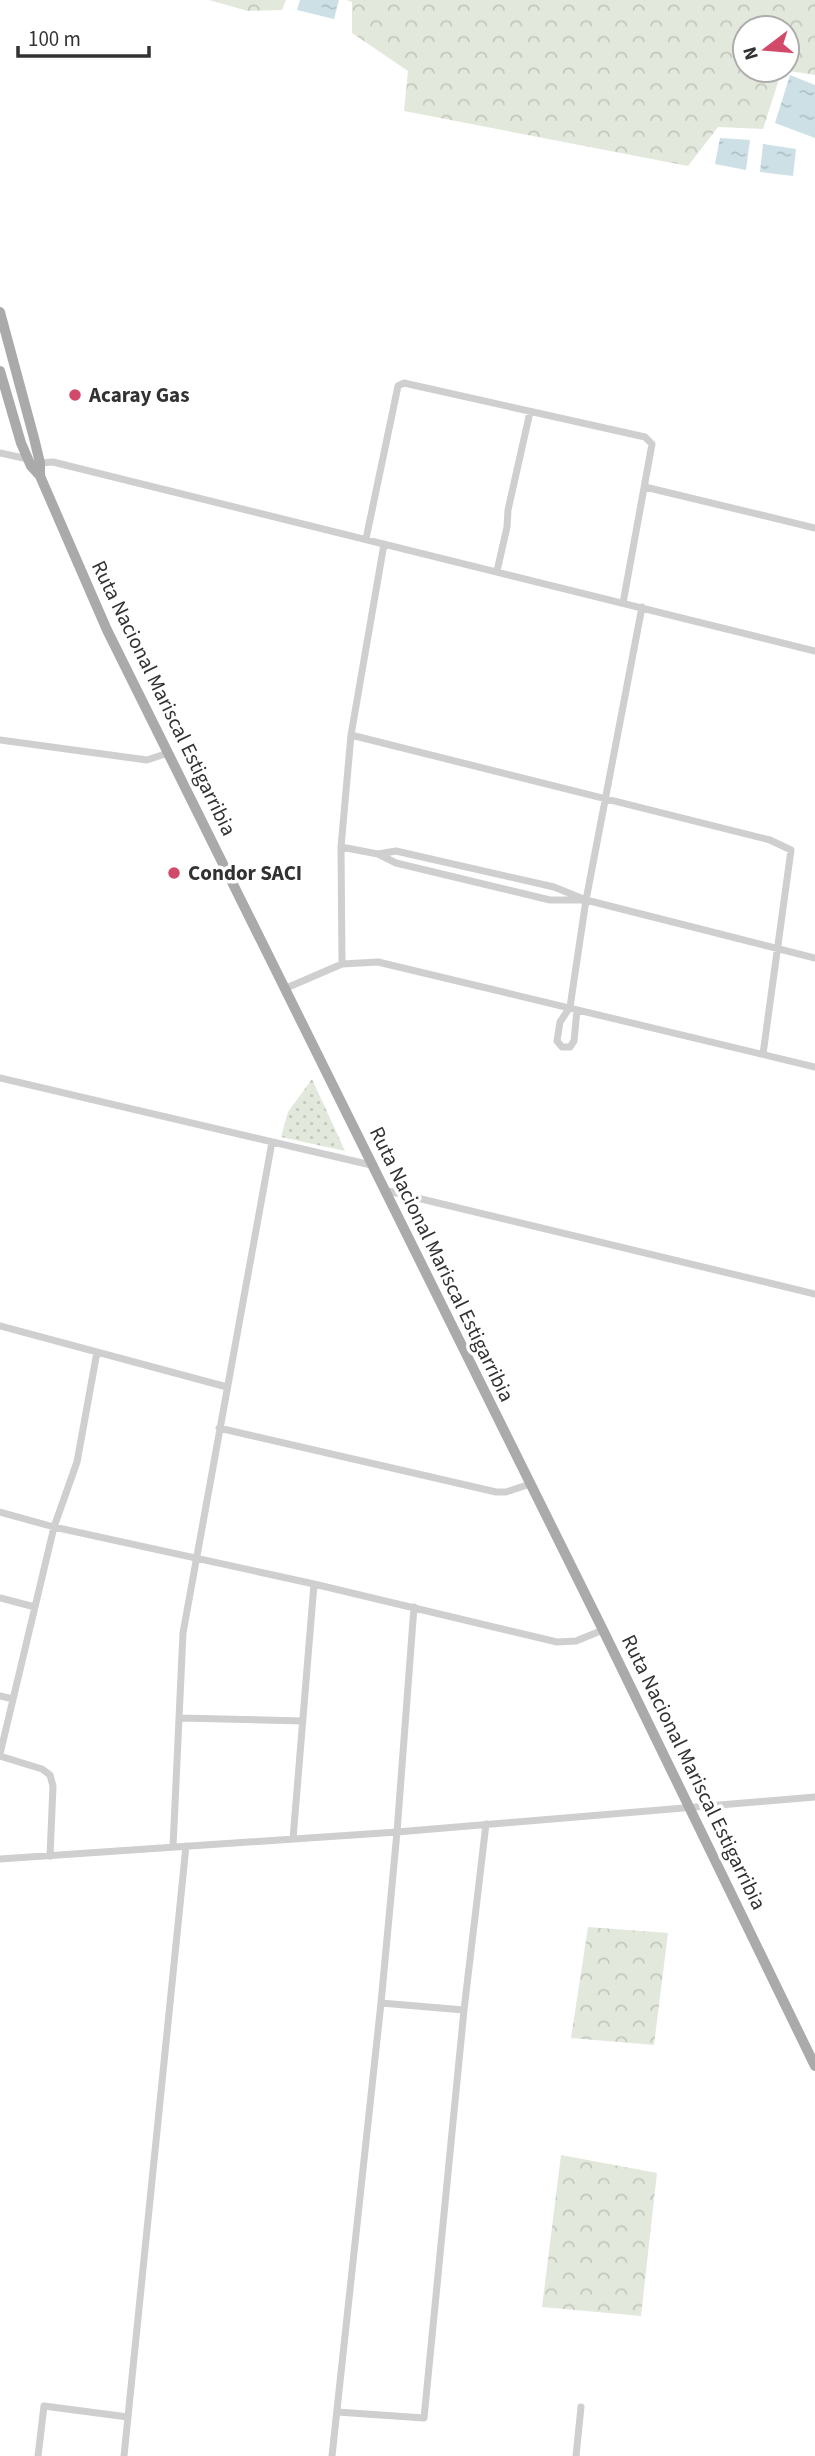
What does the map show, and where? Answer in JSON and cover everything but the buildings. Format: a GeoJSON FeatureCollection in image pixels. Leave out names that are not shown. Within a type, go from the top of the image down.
{"type":"FeatureCollection","features":[{"type":"Feature","properties":{"kind":"main road","name":"Ruta Nacional Mariscal Estigarribia"},"geometry":{"type":"LineString","coordinates":[[0,312],[40,463],[40,476]]}},
{"type":"Feature","properties":{"kind":"main road","name":"Ruta Nacional Mariscal Estigarribia"},"geometry":{"type":"LineString","coordinates":[[0,371],[27,459],[40,476],[107,630],[603,1630],[815,2066]]}},
{"type":"Feature","properties":{"kind":"street"},"geometry":{"type":"LineString","coordinates":[[366,539],[398,386],[404,383],[645,437],[652,444],[624,603]]}},
{"type":"Feature","properties":{"kind":"street"},"geometry":{"type":"LineString","coordinates":[[497,571],[530,412]]}},
{"type":"Feature","properties":{"kind":"street"},"geometry":{"type":"LineString","coordinates":[[0,453],[27,459]]}},
{"type":"Feature","properties":{"kind":"street"},"geometry":{"type":"LineString","coordinates":[[40,463],[53,463],[815,651]]}},
{"type":"Feature","properties":{"kind":"street"},"geometry":{"type":"LineString","coordinates":[[645,487],[815,528]]}},
{"type":"Feature","properties":{"kind":"street"},"geometry":{"type":"LineString","coordinates":[[342,964],[341,847],[351,735],[384,544]]}},
{"type":"Feature","properties":{"kind":"street"},"geometry":{"type":"LineString","coordinates":[[573,1008],[559,1022],[557,1041],[562,1047],[569,1047],[574,1041],[573,1008],[586,900],[642,607]]}},
{"type":"Feature","properties":{"kind":"street"},"geometry":{"type":"LineString","coordinates":[[351,735],[770,840],[791,850],[762,1054]]}},
{"type":"Feature","properties":{"kind":"street"},"geometry":{"type":"LineString","coordinates":[[0,740],[147,761],[168,753]]}},
{"type":"Feature","properties":{"kind":"street"},"geometry":{"type":"LineString","coordinates":[[341,847],[378,854],[396,863],[550,900],[586,900]]}},
{"type":"Feature","properties":{"kind":"street"},"geometry":{"type":"LineString","coordinates":[[378,854],[396,851],[554,887],[586,900],[815,958]]}},
{"type":"Feature","properties":{"kind":"street"},"geometry":{"type":"LineString","coordinates":[[284,989],[342,964],[379,962],[815,1067]]}},
{"type":"Feature","properties":{"kind":"street"},"geometry":{"type":"LineString","coordinates":[[0,1078],[371,1165]]}},
{"type":"Feature","properties":{"kind":"street"},"geometry":{"type":"LineString","coordinates":[[173,1847],[183,1633],[272,1142]]}},
{"type":"Feature","properties":{"kind":"street"},"geometry":{"type":"LineString","coordinates":[[383,1189],[815,1294]]}},
{"type":"Feature","properties":{"kind":"street"},"geometry":{"type":"LineString","coordinates":[[0,1326],[227,1387]]}},
{"type":"Feature","properties":{"kind":"street"},"geometry":{"type":"LineString","coordinates":[[50,1856],[53,1786],[50,1775],[42,1769],[0,1755],[54,1527],[77,1462],[97,1352]]}},
{"type":"Feature","properties":{"kind":"street"},"geometry":{"type":"LineString","coordinates":[[219,1428],[496,1492],[506,1492],[530,1483]]}},
{"type":"Feature","properties":{"kind":"street"},"geometry":{"type":"LineString","coordinates":[[0,1512],[54,1527],[314,1584],[557,1642],[576,1641],[603,1630]]}},
{"type":"Feature","properties":{"kind":"street"},"geometry":{"type":"LineString","coordinates":[[293,1839],[314,1584]]}},
{"type":"Feature","properties":{"kind":"street"},"geometry":{"type":"LineString","coordinates":[[0,1598],[35,1607]]}},
{"type":"Feature","properties":{"kind":"street"},"geometry":{"type":"LineString","coordinates":[[332,2456],[381,2003],[414,1607]]}},
{"type":"Feature","properties":{"kind":"street"},"geometry":{"type":"LineString","coordinates":[[0,1696],[13,1699]]}},
{"type":"Feature","properties":{"kind":"street"},"geometry":{"type":"LineString","coordinates":[[179,1718],[303,1721]]}},
{"type":"Feature","properties":{"kind":"street"},"geometry":{"type":"LineString","coordinates":[[0,1859],[397,1832],[815,1797]]}},
{"type":"Feature","properties":{"kind":"street"},"geometry":{"type":"LineString","coordinates":[[337,2412],[424,2418],[464,2010],[486,1824]]}},
{"type":"Feature","properties":{"kind":"street"},"geometry":{"type":"LineString","coordinates":[[124,2456],[187,1846]]}},
{"type":"Feature","properties":{"kind":"street"},"geometry":{"type":"LineString","coordinates":[[381,2003],[464,2010]]}},
{"type":"Feature","properties":{"kind":"street"},"geometry":{"type":"LineString","coordinates":[[38,2456],[44,2406],[128,2417]]}},
{"type":"Feature","properties":{"kind":"street"},"geometry":{"type":"LineString","coordinates":[[576,2456],[581,2407]]}},
{"type":"Feature","properties":{"kind":"green space"},"geometry":{"type":"Polygon","coordinates":[[[209,0],[286,0],[282,10],[248,11],[209,0]]]}},
{"type":"Feature","properties":{"kind":"green space"},"geometry":{"type":"Polygon","coordinates":[[[346,0],[815,0],[815,75],[801,73],[801,14],[731,14],[731,84],[777,84],[763,129],[718,127],[688,166],[404,111],[408,71],[352,33],[352,2],[346,0]]]}},
{"type":"Feature","properties":{"kind":"green space"},"geometry":{"type":"Polygon","coordinates":[[[312,1079],[345,1151],[281,1137],[288,1112],[312,1079]]]}},
{"type":"Feature","properties":{"kind":"green space"},"geometry":{"type":"Polygon","coordinates":[[[588,1927],[668,1933],[654,2045],[571,2038],[588,1927]]]}},
{"type":"Feature","properties":{"kind":"green space"},"geometry":{"type":"Polygon","coordinates":[[[561,2155],[657,2173],[641,2316],[542,2307],[561,2155]]]}},
{"type":"Feature","properties":{"kind":"water"},"geometry":{"type":"Polygon","coordinates":[[[300,0],[339,0],[334,19],[297,10],[300,0]]]}},
{"type":"Feature","properties":{"kind":"water"},"geometry":{"type":"Polygon","coordinates":[[[801,79],[815,85],[815,138],[775,123],[787,84],[801,84],[801,79]]]}},
{"type":"Feature","properties":{"kind":"water"},"geometry":{"type":"Polygon","coordinates":[[[720,138],[750,140],[746,170],[715,164],[720,138]]]}},
{"type":"Feature","properties":{"kind":"water"},"geometry":{"type":"Polygon","coordinates":[[[763,144],[796,149],[793,176],[760,172],[763,144]]]}},
{"type":"Feature","properties":{"kind":"place","name":"Acaray Gas"},"geometry":{"type":"Point","coordinates":[75,395]}},
{"type":"Feature","properties":{"kind":"place","name":"Condor SACI"},"geometry":{"type":"Point","coordinates":[174,873]}}]}
